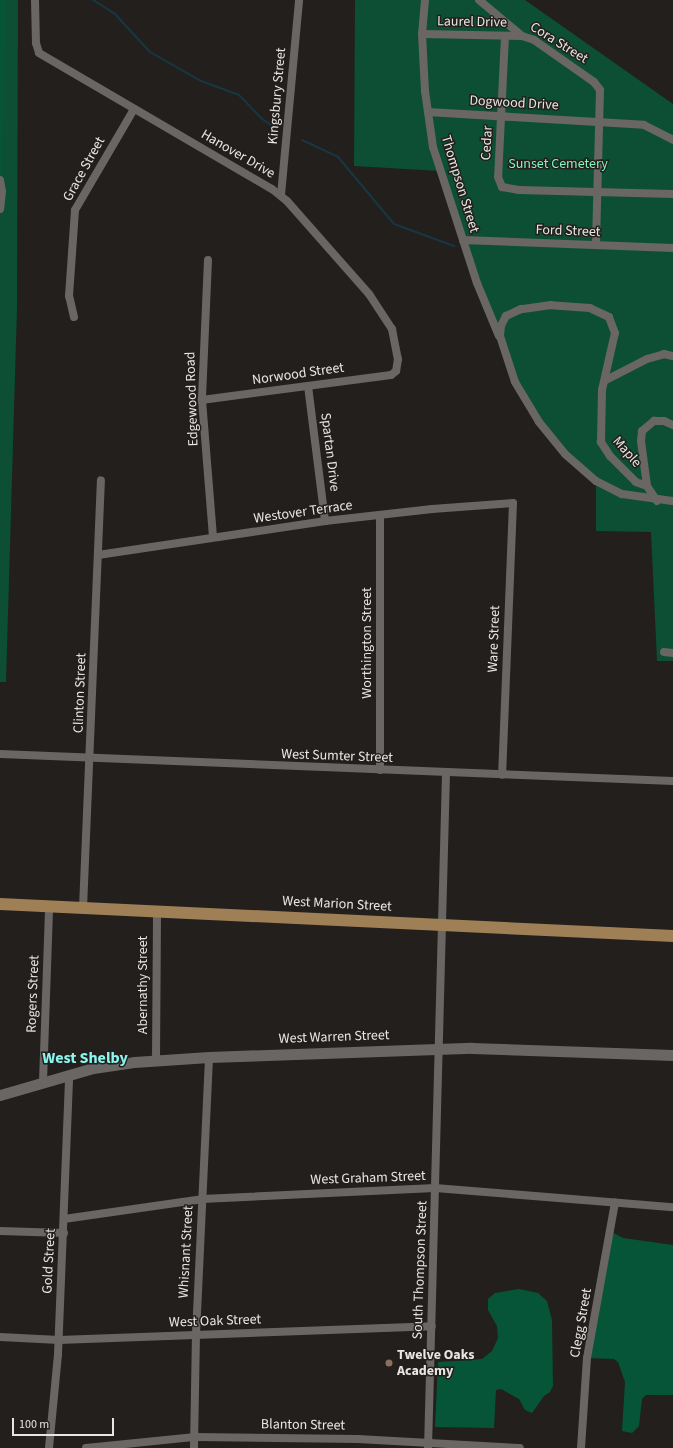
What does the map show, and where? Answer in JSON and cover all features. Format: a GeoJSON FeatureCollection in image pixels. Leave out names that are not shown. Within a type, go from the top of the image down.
{"type":"FeatureCollection","features":[{"type":"Feature","properties":{"kind":"main road","name":"West Marion Street"},"geometry":{"type":"LineString","coordinates":[[0,904],[673,936]]}},
{"type":"Feature","properties":{"kind":"main road","name":"West Warren Street"},"geometry":{"type":"LineString","coordinates":[[0,1095],[99,1067],[156,1060],[439,1048],[673,1056]]}},
{"type":"Feature","properties":{"kind":"street","name":"Hanover Drive"},"geometry":{"type":"LineString","coordinates":[[35,0],[35,37],[40,53],[281,195],[385,315],[397,350],[396,371]]}},
{"type":"Feature","properties":{"kind":"street","name":"Kingsbury Street"},"geometry":{"type":"LineString","coordinates":[[281,195],[299,0]]}},
{"type":"Feature","properties":{"kind":"street","name":"Thompson Street"},"geometry":{"type":"LineString","coordinates":[[425,0],[422,34],[428,112],[436,160],[477,283],[516,382],[539,422],[565,454],[584,473],[608,488],[634,498],[657,501],[673,501]]}},
{"type":"Feature","properties":{"kind":"street","name":"Cora Street"},"geometry":{"type":"LineString","coordinates":[[479,0],[522,36],[534,40],[594,82],[601,97],[596,245]]}},
{"type":"Feature","properties":{"kind":"street","name":"Laurel Drive"},"geometry":{"type":"LineString","coordinates":[[422,34],[522,36]]}},
{"type":"Feature","properties":{"kind":"street","name":"Cedar"},"geometry":{"type":"LineString","coordinates":[[506,36],[499,181],[502,187],[519,190],[597,192]]}},
{"type":"Feature","properties":{"kind":"street","name":"Grace Street"},"geometry":{"type":"LineString","coordinates":[[74,317],[69,296],[75,210],[134,109]]}},
{"type":"Feature","properties":{"kind":"street","name":"Dogwood Drive"},"geometry":{"type":"LineString","coordinates":[[428,112],[600,120]]}},
{"type":"Feature","properties":{"kind":"street"},"geometry":{"type":"LineString","coordinates":[[600,120],[649,126],[673,140]]}},
{"type":"Feature","properties":{"kind":"street"},"geometry":{"type":"LineString","coordinates":[[0,180],[2,191],[0,209]]}},
{"type":"Feature","properties":{"kind":"street"},"geometry":{"type":"LineString","coordinates":[[597,192],[670,194]]}},
{"type":"Feature","properties":{"kind":"street","name":"Ford Street"},"geometry":{"type":"LineString","coordinates":[[463,240],[673,248]]}},
{"type":"Feature","properties":{"kind":"street","name":"Edgewood Road"},"geometry":{"type":"LineString","coordinates":[[208,260],[202,364],[202,400],[213,537]]}},
{"type":"Feature","properties":{"kind":"street","name":"Thompson Street"},"geometry":{"type":"LineString","coordinates":[[503,346],[500,331],[503,320],[521,309],[551,305],[600,310],[609,317],[615,329],[606,380]]}},
{"type":"Feature","properties":{"kind":"street"},"geometry":{"type":"LineString","coordinates":[[606,380],[646,359],[664,354],[673,356]]}},
{"type":"Feature","properties":{"kind":"street","name":"Norwood Street"},"geometry":{"type":"LineString","coordinates":[[202,400],[381,376],[396,371]]}},
{"type":"Feature","properties":{"kind":"street","name":"Maple"},"geometry":{"type":"LineString","coordinates":[[606,380],[600,408],[601,442],[610,456],[636,482],[647,486]]}},
{"type":"Feature","properties":{"kind":"street","name":"Spartan Drive"},"geometry":{"type":"LineString","coordinates":[[308,386],[325,521]]}},
{"type":"Feature","properties":{"kind":"street"},"geometry":{"type":"LineString","coordinates":[[657,501],[647,486],[641,441],[642,431],[654,421],[664,421],[673,425]]}},
{"type":"Feature","properties":{"kind":"street","name":"Clinton Street"},"geometry":{"type":"LineString","coordinates":[[84,908],[101,480]]}},
{"type":"Feature","properties":{"kind":"street","name":"Westover Terrace"},"geometry":{"type":"LineString","coordinates":[[98,555],[325,521],[513,504]]}},
{"type":"Feature","properties":{"kind":"street","name":"Ware Street"},"geometry":{"type":"LineString","coordinates":[[502,775],[513,504]]}},
{"type":"Feature","properties":{"kind":"street","name":"Worthington Street"},"geometry":{"type":"LineString","coordinates":[[380,515],[380,770]]}},
{"type":"Feature","properties":{"kind":"street"},"geometry":{"type":"LineString","coordinates":[[664,652],[673,653]]}},
{"type":"Feature","properties":{"kind":"street","name":"West Sumter Street"},"geometry":{"type":"LineString","coordinates":[[0,754],[673,781]]}},
{"type":"Feature","properties":{"kind":"street","name":"South Thompson Street"},"geometry":{"type":"LineString","coordinates":[[428,1445],[446,773]]}},
{"type":"Feature","properties":{"kind":"street","name":"Rogers Street"},"geometry":{"type":"LineString","coordinates":[[43,1082],[49,906]]}},
{"type":"Feature","properties":{"kind":"street","name":"Abernathy Street"},"geometry":{"type":"LineString","coordinates":[[156,911],[156,1060]]}},
{"type":"Feature","properties":{"kind":"street","name":"Whisnant Street"},"geometry":{"type":"LineString","coordinates":[[194,1448],[196,1334],[209,1057]]}},
{"type":"Feature","properties":{"kind":"street","name":"Gold Street"},"geometry":{"type":"LineString","coordinates":[[49,1448],[59,1340],[69,1075]]}},
{"type":"Feature","properties":{"kind":"street","name":"West Graham Street"},"geometry":{"type":"LineString","coordinates":[[64,1219],[202,1199],[435,1188],[673,1207]]}},
{"type":"Feature","properties":{"kind":"street","name":"Clegg Street"},"geometry":{"type":"LineString","coordinates":[[581,1448],[587,1358],[615,1203]]}},
{"type":"Feature","properties":{"kind":"street"},"geometry":{"type":"LineString","coordinates":[[0,1231],[64,1233]]}},
{"type":"Feature","properties":{"kind":"street","name":"West Oak Street"},"geometry":{"type":"LineString","coordinates":[[0,1337],[59,1340],[432,1326]]}},
{"type":"Feature","properties":{"kind":"street","name":"Blanton Street"},"geometry":{"type":"LineString","coordinates":[[86,1448],[195,1437],[316,1437],[428,1445],[520,1448]]}},
{"type":"Feature","properties":{"kind":"green space"},"geometry":{"type":"Polygon","coordinates":[[[0,0],[18,0],[17,308],[6,682],[0,682],[0,0]]]}},
{"type":"Feature","properties":{"kind":"green space"},"geometry":{"type":"Polygon","coordinates":[[[0,0],[6,0],[2,187],[0,180],[0,0]]]}},
{"type":"Feature","properties":{"kind":"green space","name":"Sunset Cemetery"},"geometry":{"type":"Polygon","coordinates":[[[355,0],[525,0],[673,104],[673,661],[657,661],[651,532],[596,531],[596,481],[565,454],[515,382],[440,171],[354,166],[355,0]]]}},
{"type":"Feature","properties":{"kind":"green space"},"geometry":{"type":"Polygon","coordinates":[[[610,1231],[623,1238],[673,1245],[673,1395],[646,1395],[642,1399],[639,1426],[632,1433],[622,1431],[625,1382],[618,1362],[614,1359],[587,1358],[610,1231]]]}},
{"type":"Feature","properties":{"kind":"green space"},"geometry":{"type":"Polygon","coordinates":[[[519,1289],[538,1293],[547,1301],[552,1320],[553,1386],[550,1392],[544,1396],[532,1413],[525,1410],[519,1399],[501,1389],[496,1390],[494,1428],[435,1427],[438,1362],[482,1359],[492,1351],[498,1338],[497,1326],[488,1310],[488,1299],[495,1293],[519,1289]]]}},
{"type":"Feature","properties":{"kind":"waterway"},"geometry":{"type":"LineString","coordinates":[[93,0],[115,14],[150,52],[201,81],[239,95],[261,118],[275,128]]}},
{"type":"Feature","properties":{"kind":"waterway"},"geometry":{"type":"LineString","coordinates":[[302,140],[338,157],[394,224],[454,246]]}},
{"type":"Feature","properties":{"kind":"place","name":"Twelve Oaks Academy"},"geometry":{"type":"Point","coordinates":[389,1363]}},
{"type":"Feature","properties":{"kind":"district","name":"West Shelby"},"geometry":{"type":"Point","coordinates":[85,1058]}}]}
